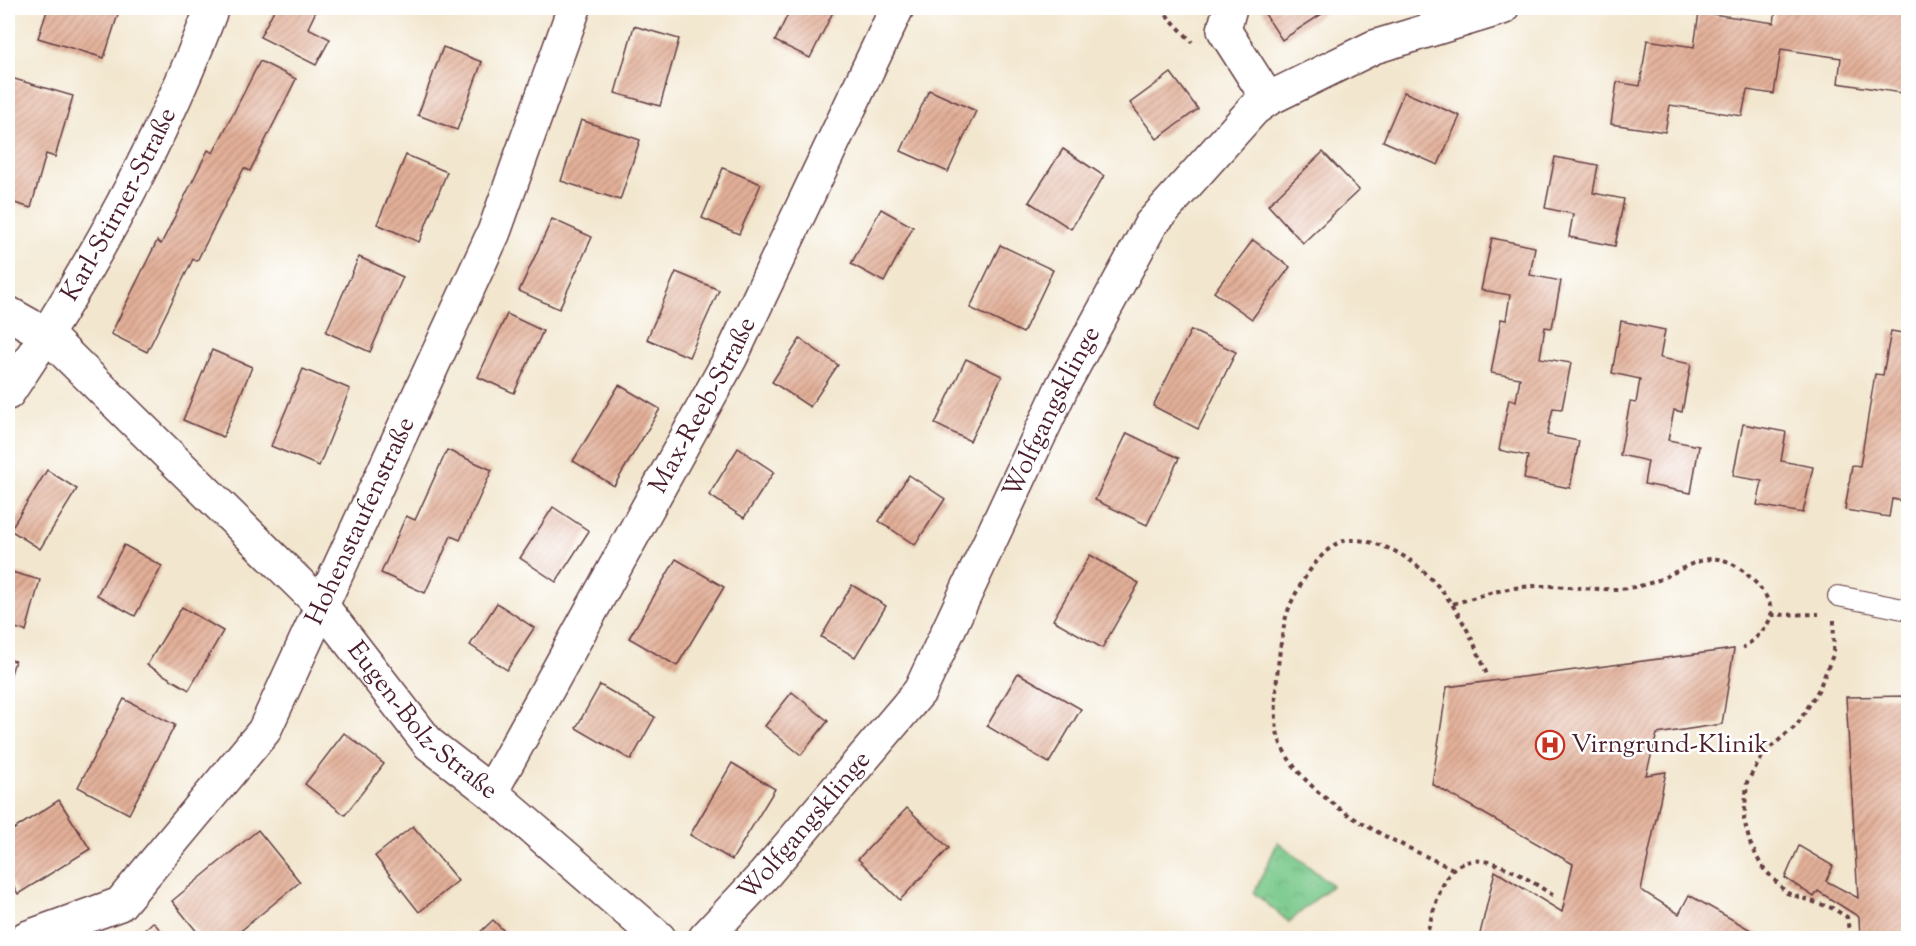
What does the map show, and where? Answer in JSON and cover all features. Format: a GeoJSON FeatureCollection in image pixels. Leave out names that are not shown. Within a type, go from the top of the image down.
{"type":"FeatureCollection","features":[{"type":"Feature","properties":{"kind":"street","name":"Karl-Stirner-Straße"},"geometry":{"type":"LineString","coordinates":[[8,393],[47,335],[143,166],[212,8]]}},
{"type":"Feature","properties":{"kind":"street","name":"Hohenstaufenstraße"},"geometry":{"type":"LineString","coordinates":[[26,939],[120,904],[264,731],[494,232],[574,8]]}},
{"type":"Feature","properties":{"kind":"street","name":"Max-Reeb-Straße"},"geometry":{"type":"LineString","coordinates":[[490,792],[731,357],[897,8]]}},
{"type":"Feature","properties":{"kind":"street"},"geometry":{"type":"LineString","coordinates":[[1230,8],[1224,30],[1268,99]]}},
{"type":"Feature","properties":{"kind":"street","name":"Wolfgangsklinge"},"geometry":{"type":"LineString","coordinates":[[705,939],[765,874],[920,692],[1062,387],[1151,224],[1254,109],[1268,99],[1374,47],[1502,8]]}},
{"type":"Feature","properties":{"kind":"street","name":"Eugen-Bolz-Straße"},"geometry":{"type":"LineString","coordinates":[[8,313],[47,335],[322,606],[429,744],[490,792],[659,939]]}},
{"type":"Feature","properties":{"kind":"lane"},"geometry":{"type":"LineString","coordinates":[[1836,605],[1908,610]]}},
{"type":"Feature","properties":{"kind":"path"},"geometry":{"type":"LineString","coordinates":[[1453,869],[1365,825],[1304,780],[1287,757],[1277,731],[1276,696],[1286,617],[1298,586],[1324,554],[1338,543],[1359,539],[1386,546],[1409,558],[1453,604],[1472,636],[1487,675]]}},
{"type":"Feature","properties":{"kind":"path"},"geometry":{"type":"LineString","coordinates":[[1453,604],[1489,592],[1524,586],[1576,586],[1621,590],[1651,583],[1702,560],[1720,559],[1742,568],[1770,601],[1771,615],[1763,632],[1743,648]]}},
{"type":"Feature","properties":{"kind":"path"},"geometry":{"type":"LineString","coordinates":[[1771,615],[1836,605],[1833,655],[1819,690],[1797,725],[1765,752],[1747,782],[1744,820],[1750,843],[1762,867],[1787,893],[1832,908],[1847,917],[1850,939]]}},
{"type":"Feature","properties":{"kind":"path"},"geometry":{"type":"LineString","coordinates":[[1426,939],[1443,885],[1453,869],[1467,862],[1486,861],[1501,864],[1554,896]]}},
{"type":"Feature","properties":{"kind":"green space"},"geometry":{"type":"Polygon","coordinates":[[[1278,842],[1332,885],[1289,922],[1254,893],[1278,842]]]}},
{"type":"Feature","properties":{"kind":"building"},"geometry":{"type":"Polygon","coordinates":[[[48,8],[120,8],[104,58],[38,38],[48,8]]]}},
{"type":"Feature","properties":{"kind":"building"},"geometry":{"type":"Polygon","coordinates":[[[275,8],[317,9],[308,28],[330,39],[316,65],[260,37],[275,8]]]}},
{"type":"Feature","properties":{"kind":"building"},"geometry":{"type":"Polygon","coordinates":[[[791,8],[835,8],[810,58],[775,41],[791,8]]]}},
{"type":"Feature","properties":{"kind":"building"},"geometry":{"type":"Polygon","coordinates":[[[1261,8],[1331,8],[1282,40],[1261,8]]]}},
{"type":"Feature","properties":{"kind":"building"},"geometry":{"type":"Polygon","coordinates":[[[1776,8],[1908,8],[1908,58],[1901,93],[1838,83],[1841,58],[1781,49],[1774,94],[1747,90],[1742,116],[1670,105],[1665,132],[1611,124],[1617,82],[1640,86],[1647,40],[1694,47],[1699,12],[1774,23],[1776,8]]]}},
{"type":"Feature","properties":{"kind":"building"},"geometry":{"type":"Polygon","coordinates":[[[634,26],[679,39],[660,106],[615,93],[634,26]]]}},
{"type":"Feature","properties":{"kind":"building"},"geometry":{"type":"Polygon","coordinates":[[[443,47],[482,62],[457,130],[418,115],[443,47]]]}},
{"type":"Feature","properties":{"kind":"building"},"geometry":{"type":"Polygon","coordinates":[[[260,61],[296,79],[250,171],[244,168],[197,261],[193,259],[147,352],[111,334],[157,241],[161,244],[208,150],[213,153],[260,61]]]}},
{"type":"Feature","properties":{"kind":"building"},"geometry":{"type":"Polygon","coordinates":[[[1171,73],[1198,109],[1157,139],[1130,103],[1171,73]]]}},
{"type":"Feature","properties":{"kind":"building"},"geometry":{"type":"Polygon","coordinates":[[[11,78],[73,96],[55,157],[46,154],[31,208],[8,201],[8,90],[11,78]]]}},
{"type":"Feature","properties":{"kind":"building"},"geometry":{"type":"Polygon","coordinates":[[[929,90],[976,111],[948,172],[901,151],[929,90]]]}},
{"type":"Feature","properties":{"kind":"building"},"geometry":{"type":"Polygon","coordinates":[[[1404,92],[1460,116],[1438,165],[1383,141],[1404,92]]]}},
{"type":"Feature","properties":{"kind":"building"},"geometry":{"type":"Polygon","coordinates":[[[581,120],[640,140],[620,200],[561,181],[581,120]]]}},
{"type":"Feature","properties":{"kind":"building"},"geometry":{"type":"Polygon","coordinates":[[[1063,149],[1104,176],[1071,229],[1029,202],[1063,149]]]}},
{"type":"Feature","properties":{"kind":"building"},"geometry":{"type":"Polygon","coordinates":[[[1323,152],[1359,190],[1303,243],[1268,205],[1323,152]]]}},
{"type":"Feature","properties":{"kind":"building"},"geometry":{"type":"Polygon","coordinates":[[[406,155],[447,172],[419,242],[377,224],[406,155]]]}},
{"type":"Feature","properties":{"kind":"building"},"geometry":{"type":"Polygon","coordinates":[[[1555,157],[1598,165],[1593,193],[1624,199],[1615,246],[1569,237],[1573,214],[1545,208],[1555,157]]]}},
{"type":"Feature","properties":{"kind":"building"},"geometry":{"type":"Polygon","coordinates":[[[723,168],[761,184],[739,234],[702,218],[723,168]]]}},
{"type":"Feature","properties":{"kind":"building"},"geometry":{"type":"Polygon","coordinates":[[[881,209],[913,227],[884,282],[851,264],[881,209]]]}},
{"type":"Feature","properties":{"kind":"building"},"geometry":{"type":"Polygon","coordinates":[[[552,219],[592,237],[559,309],[519,291],[552,219]]]}},
{"type":"Feature","properties":{"kind":"building"},"geometry":{"type":"Polygon","coordinates":[[[1492,238],[1535,247],[1530,275],[1561,281],[1552,328],[1545,327],[1540,358],[1571,363],[1562,409],[1553,408],[1547,435],[1579,441],[1570,488],[1524,479],[1528,456],[1499,450],[1509,399],[1516,401],[1520,378],[1491,373],[1501,319],[1506,320],[1510,295],[1481,290],[1492,238]]]}},
{"type":"Feature","properties":{"kind":"building"},"geometry":{"type":"Polygon","coordinates":[[[1253,240],[1290,267],[1252,319],[1214,292],[1253,240]]]}},
{"type":"Feature","properties":{"kind":"building"},"geometry":{"type":"Polygon","coordinates":[[[1000,245],[1053,270],[1023,333],[970,308],[1000,245]]]}},
{"type":"Feature","properties":{"kind":"building"},"geometry":{"type":"Polygon","coordinates":[[[359,257],[403,277],[370,352],[326,332],[359,257]]]}},
{"type":"Feature","properties":{"kind":"building"},"geometry":{"type":"Polygon","coordinates":[[[676,272],[719,290],[689,357],[647,339],[676,272]]]}},
{"type":"Feature","properties":{"kind":"building"},"geometry":{"type":"Polygon","coordinates":[[[507,314],[543,331],[514,393],[478,377],[507,314]]]}},
{"type":"Feature","properties":{"kind":"building"},"geometry":{"type":"Polygon","coordinates":[[[1621,321],[1665,330],[1660,358],[1691,364],[1682,412],[1674,410],[1668,440],[1699,446],[1691,493],[1644,484],[1648,461],[1620,455],[1630,402],[1636,403],[1640,379],[1612,373],[1621,321]]]}},
{"type":"Feature","properties":{"kind":"building"},"geometry":{"type":"Polygon","coordinates":[[[1191,330],[1236,352],[1198,429],[1153,406],[1191,330]]]}},
{"type":"Feature","properties":{"kind":"building"},"geometry":{"type":"Polygon","coordinates":[[[1891,331],[1908,334],[1908,444],[1906,456],[1908,456],[1908,502],[1892,499],[1889,517],[1845,510],[1852,465],[1860,466],[1875,374],[1883,375],[1891,331]]]}},
{"type":"Feature","properties":{"kind":"building"},"geometry":{"type":"Polygon","coordinates":[[[800,339],[838,365],[810,407],[772,382],[800,339]]]}},
{"type":"Feature","properties":{"kind":"building"},"geometry":{"type":"Polygon","coordinates":[[[212,350],[252,367],[223,437],[183,420],[212,350]]]}},
{"type":"Feature","properties":{"kind":"building"},"geometry":{"type":"Polygon","coordinates":[[[966,359],[1002,376],[970,441],[935,424],[966,359]]]}},
{"type":"Feature","properties":{"kind":"building"},"geometry":{"type":"Polygon","coordinates":[[[303,369],[350,389],[319,466],[271,446],[303,369]]]}},
{"type":"Feature","properties":{"kind":"building"},"geometry":{"type":"Polygon","coordinates":[[[619,385],[660,409],[614,486],[573,461],[619,385]]]}},
{"type":"Feature","properties":{"kind":"building"},"geometry":{"type":"Polygon","coordinates":[[[1743,424],[1786,432],[1781,461],[1813,467],[1803,513],[1757,505],[1762,481],[1733,476],[1743,424]]]}},
{"type":"Feature","properties":{"kind":"building"},"geometry":{"type":"Polygon","coordinates":[[[1127,433],[1179,458],[1147,525],[1095,500],[1127,433]]]}},
{"type":"Feature","properties":{"kind":"building"},"geometry":{"type":"Polygon","coordinates":[[[738,448],[774,472],[744,518],[709,495],[738,448]]]}},
{"type":"Feature","properties":{"kind":"building"},"geometry":{"type":"Polygon","coordinates":[[[447,450],[492,470],[460,540],[451,536],[425,593],[381,573],[406,516],[415,520],[447,450]]]}},
{"type":"Feature","properties":{"kind":"building"},"geometry":{"type":"Polygon","coordinates":[[[47,470],[77,489],[40,549],[10,530],[47,470]]]}},
{"type":"Feature","properties":{"kind":"building"},"geometry":{"type":"Polygon","coordinates":[[[909,475],[945,499],[915,545],[879,521],[909,475]]]}},
{"type":"Feature","properties":{"kind":"building"},"geometry":{"type":"Polygon","coordinates":[[[553,507],[589,531],[556,582],[520,558],[553,507]]]}},
{"type":"Feature","properties":{"kind":"building"},"geometry":{"type":"Polygon","coordinates":[[[124,545],[162,566],[135,616],[97,595],[124,545]]]}},
{"type":"Feature","properties":{"kind":"building"},"geometry":{"type":"Polygon","coordinates":[[[1090,555],[1139,583],[1102,648],[1053,620],[1090,555]]]}},
{"type":"Feature","properties":{"kind":"building"},"geometry":{"type":"Polygon","coordinates":[[[676,559],[724,587],[677,666],[629,638],[676,559]]]}},
{"type":"Feature","properties":{"kind":"building"},"geometry":{"type":"Polygon","coordinates":[[[8,571],[40,580],[26,631],[8,626],[8,571]]]}},
{"type":"Feature","properties":{"kind":"building"},"geometry":{"type":"Polygon","coordinates":[[[852,585],[886,606],[855,657],[821,637],[852,585]]]}},
{"type":"Feature","properties":{"kind":"building"},"geometry":{"type":"Polygon","coordinates":[[[497,603],[534,628],[507,670],[470,645],[497,603]]]}},
{"type":"Feature","properties":{"kind":"building"},"geometry":{"type":"Polygon","coordinates":[[[182,607],[223,631],[189,690],[147,665],[182,607]]]}},
{"type":"Feature","properties":{"kind":"building"},"geometry":{"type":"Polygon","coordinates":[[[1734,649],[1722,724],[1657,734],[1646,775],[1666,772],[1641,890],[1679,914],[1689,895],[1765,938],[1479,938],[1495,871],[1562,912],[1573,864],[1432,784],[1447,687],[1734,649]]]}},
{"type":"Feature","properties":{"kind":"building"},"geometry":{"type":"Polygon","coordinates":[[[8,659],[15,661],[8,683],[8,659]]]}},
{"type":"Feature","properties":{"kind":"building"},"geometry":{"type":"Polygon","coordinates":[[[1018,673],[1081,709],[1049,763],[987,726],[1018,673]]]}},
{"type":"Feature","properties":{"kind":"building"},"geometry":{"type":"Polygon","coordinates":[[[600,685],[655,717],[631,760],[576,728],[600,685]]]}},
{"type":"Feature","properties":{"kind":"building"},"geometry":{"type":"Polygon","coordinates":[[[792,692],[828,721],[801,755],[765,726],[792,692]]]}},
{"type":"Feature","properties":{"kind":"building"},"geometry":{"type":"Polygon","coordinates":[[[1908,696],[1908,938],[1860,938],[1859,917],[1818,891],[1814,897],[1785,878],[1799,846],[1833,866],[1826,881],[1858,898],[1846,697],[1908,696]]]}},
{"type":"Feature","properties":{"kind":"building"},"geometry":{"type":"Polygon","coordinates":[[[124,699],[175,725],[129,814],[78,787],[124,699]]]}},
{"type":"Feature","properties":{"kind":"building"},"geometry":{"type":"Polygon","coordinates":[[[344,733],[384,764],[345,815],[305,784],[344,733]]]}},
{"type":"Feature","properties":{"kind":"building"},"geometry":{"type":"Polygon","coordinates":[[[732,763],[775,789],[732,860],[690,835],[732,763]]]}},
{"type":"Feature","properties":{"kind":"building"},"geometry":{"type":"Polygon","coordinates":[[[59,800],[90,849],[18,894],[8,877],[8,833],[59,800]]]}},
{"type":"Feature","properties":{"kind":"building"},"geometry":{"type":"Polygon","coordinates":[[[907,808],[949,848],[900,900],[858,859],[907,808]]]}},
{"type":"Feature","properties":{"kind":"building"},"geometry":{"type":"Polygon","coordinates":[[[413,826],[458,881],[419,912],[375,856],[413,826]]]}},
{"type":"Feature","properties":{"kind":"building"},"geometry":{"type":"Polygon","coordinates":[[[258,830],[300,882],[232,938],[202,938],[172,901],[258,830]]]}},
{"type":"Feature","properties":{"kind":"building"},"geometry":{"type":"Polygon","coordinates":[[[493,920],[511,938],[474,938],[493,920]]]}},
{"type":"Feature","properties":{"kind":"building"},"geometry":{"type":"Polygon","coordinates":[[[153,922],[168,938],[135,938],[153,922]]]}},
{"type":"Feature","properties":{"kind":"place","name":"Virngrund-Klinik"},"geometry":{"type":"Point","coordinates":[1550,745]}}]}
